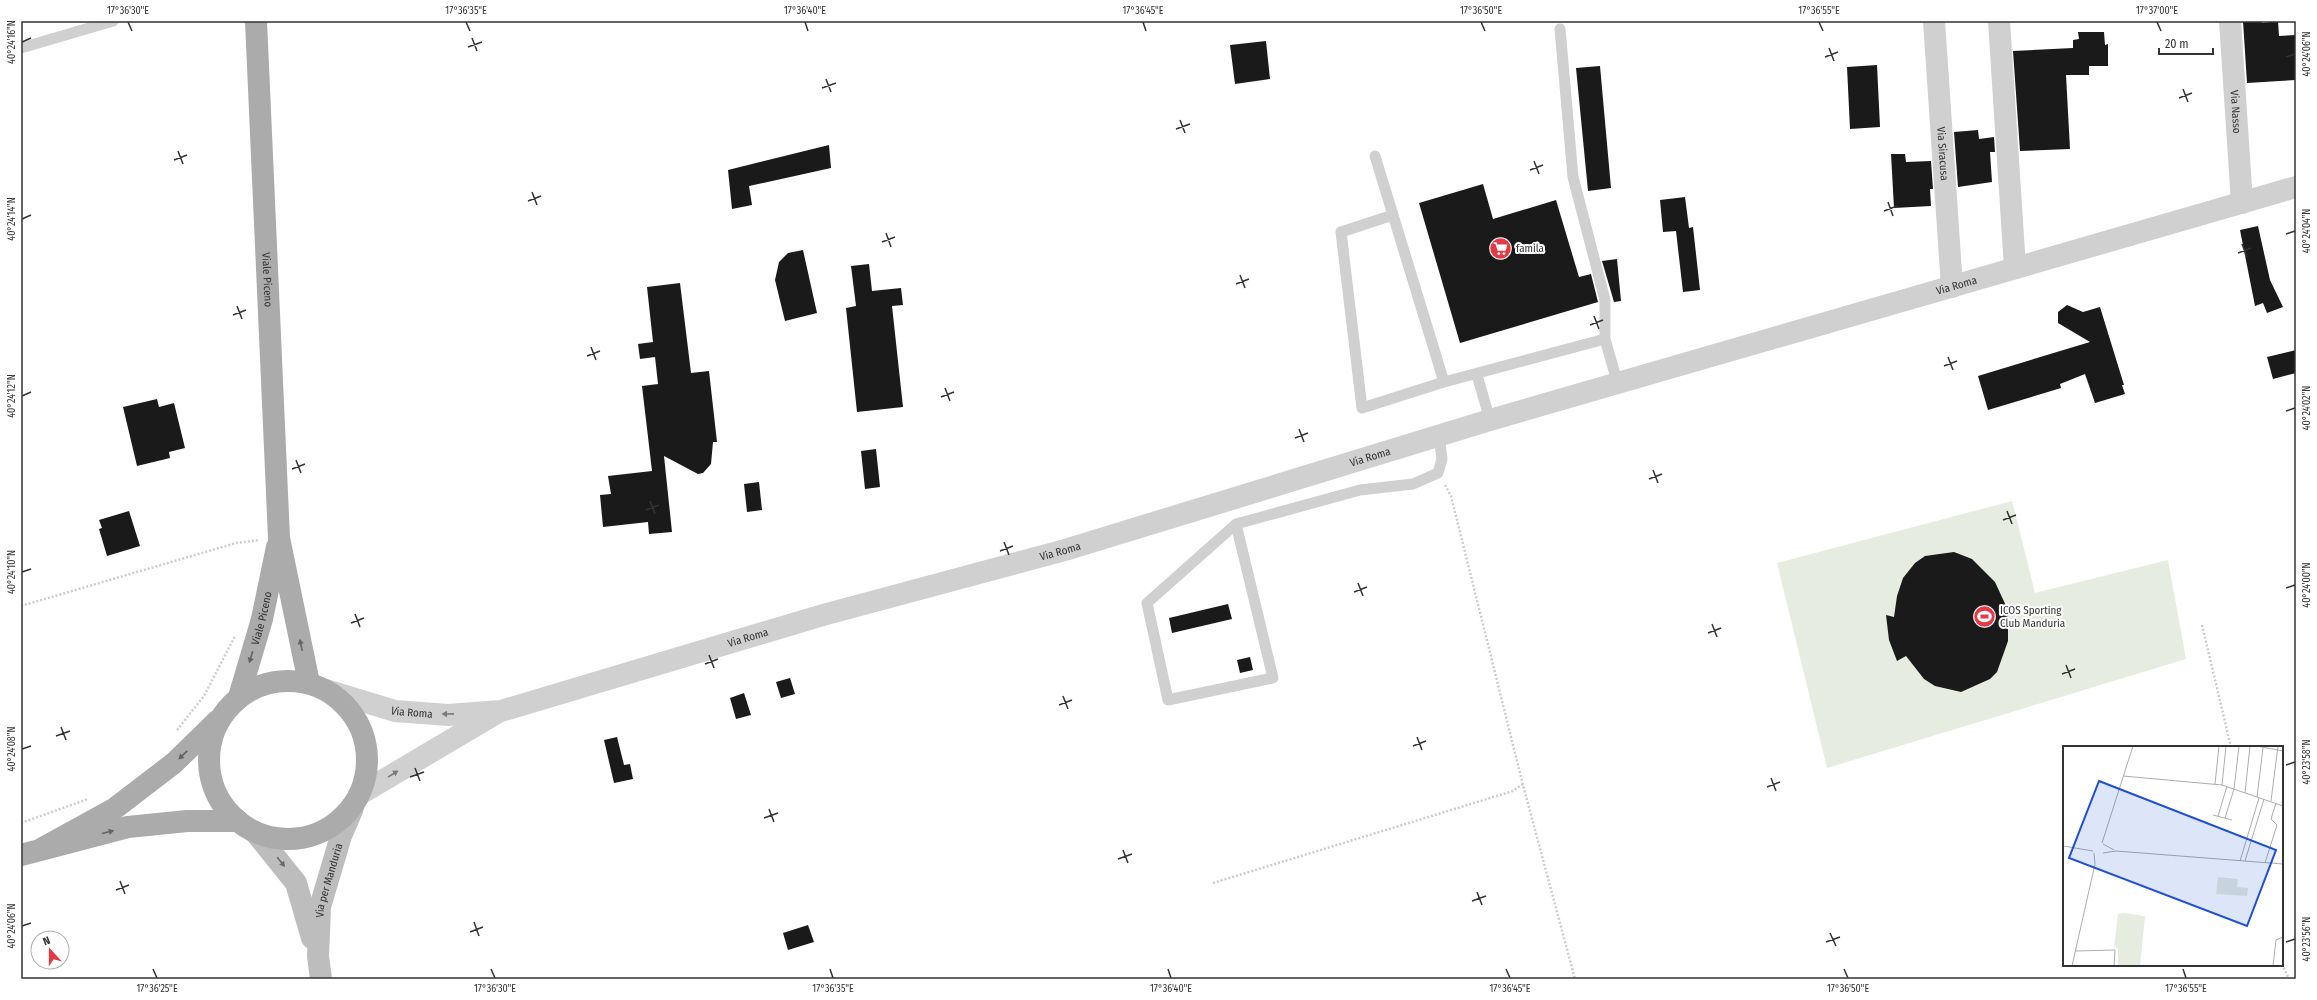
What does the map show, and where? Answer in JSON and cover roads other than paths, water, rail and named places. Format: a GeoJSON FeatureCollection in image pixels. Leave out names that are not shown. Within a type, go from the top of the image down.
{"type":"FeatureCollection","features":[{"type":"Feature","properties":{"kind":"main road","name":"Viale Piceno"},"geometry":{"type":"LineString","coordinates":[[239,697],[262,619],[269,539],[256,21]]}},
{"type":"Feature","properties":{"kind":"main road","name":"Viale Piceno"},"geometry":{"type":"LineString","coordinates":[[269,539],[318,686]]}},
{"type":"Feature","properties":{"kind":"main road"},"geometry":{"type":"LineString","coordinates":[[21,854],[128,828],[187,821],[247,827],[275,838],[295,839],[315,834],[333,825],[357,801],[366,775],[368,755],[364,735],[355,717],[343,702],[318,686],[291,680],[272,682],[255,688],[239,697],[221,717],[174,763],[114,809],[43,848]]}},
{"type":"Feature","properties":{"kind":"main road"},"geometry":{"type":"LineString","coordinates":[[221,717],[212,738],[209,761],[212,784],[222,804],[247,827]]}},
{"type":"Feature","properties":{"kind":"main road","name":"Via per Manduria"},"geometry":{"type":"LineString","coordinates":[[318,956],[320,907],[341,836],[357,801]]}},
{"type":"Feature","properties":{"kind":"main road","name":"Via per Manduria"},"geometry":{"type":"LineString","coordinates":[[247,827],[296,883],[318,956],[321,979]]}},
{"type":"Feature","properties":{"kind":"street","name":"Via Siracusa"},"geometry":{"type":"LineString","coordinates":[[1934,21],[1952,287]]}},
{"type":"Feature","properties":{"kind":"street"},"geometry":{"type":"LineString","coordinates":[[1998,21],[2015,268]]}},
{"type":"Feature","properties":{"kind":"street","name":"Via Nasso"},"geometry":{"type":"LineString","coordinates":[[2230,21],[2242,202]]}},
{"type":"Feature","properties":{"kind":"street","name":"Via Roma"},"geometry":{"type":"LineString","coordinates":[[318,686],[395,711],[448,715],[501,711],[823,615],[1065,550],[1439,435],[1618,385],[2296,187]]}},
{"type":"Feature","properties":{"kind":"street","name":"Via Roma"},"geometry":{"type":"LineString","coordinates":[[357,801],[501,711]]}},
{"type":"Feature","properties":{"kind":"lane"},"geometry":{"type":"LineString","coordinates":[[21,48],[113,21]]}},
{"type":"Feature","properties":{"kind":"lane"},"geometry":{"type":"LineString","coordinates":[[1560,29],[1573,177],[1605,300],[1605,339],[1618,385]]}},
{"type":"Feature","properties":{"kind":"lane"},"geometry":{"type":"LineString","coordinates":[[1374,156],[1444,382]]}},
{"type":"Feature","properties":{"kind":"lane"},"geometry":{"type":"LineString","coordinates":[[1393,215],[1341,232],[1362,408],[1444,382],[1477,375],[1605,339]]}},
{"type":"Feature","properties":{"kind":"lane"},"geometry":{"type":"LineString","coordinates":[[1477,375],[1490,420]]}},
{"type":"Feature","properties":{"kind":"lane"},"geometry":{"type":"LineString","coordinates":[[1236,524],[1273,678],[1168,700],[1147,603],[1236,524],[1360,490],[1413,484],[1438,473],[1442,459],[1439,435]]}},
{"type":"Feature","properties":{"kind":"place","name":"famila"},"geometry":{"type":"Point","coordinates":[1501,248]}},
{"type":"Feature","properties":{"kind":"place","name":"ICOS Sporting Club Manduria"},"geometry":{"type":"Point","coordinates":[1984,616]}}]}
